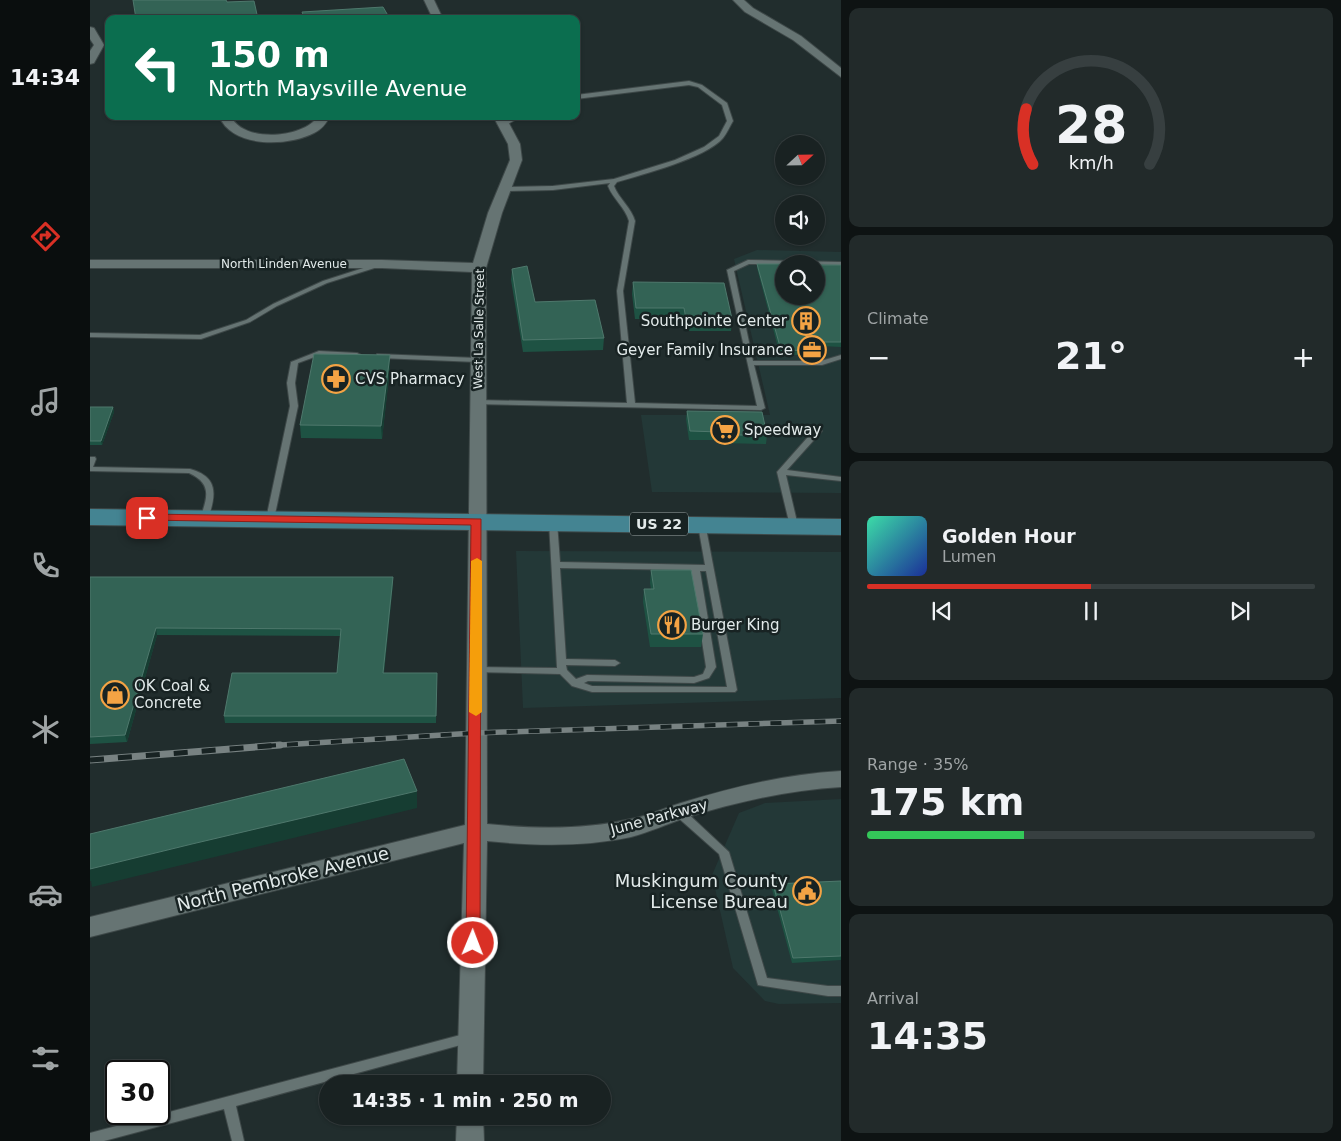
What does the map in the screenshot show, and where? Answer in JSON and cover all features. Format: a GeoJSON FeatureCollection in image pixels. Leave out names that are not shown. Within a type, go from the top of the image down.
{"type":"FeatureCollection","features":[{"type":"Feature","properties":{"kind":"main road","name":"US 22"},"geometry":{"type":"LineString","coordinates":[[90,517],[794,526],[841,530]]}},
{"type":"Feature","properties":{"kind":"street"},"geometry":{"type":"LineString","coordinates":[[429,0],[436,15]]}},
{"type":"Feature","properties":{"kind":"street"},"geometry":{"type":"LineString","coordinates":[[738,0],[750,10],[797,38],[841,74]]}},
{"type":"Feature","properties":{"kind":"street"},"geometry":{"type":"LineString","coordinates":[[90,30],[104,45],[90,61]]}},
{"type":"Feature","properties":{"kind":"street"},"geometry":{"type":"LineString","coordinates":[[227,120],[233,129],[244,135],[278,138],[310,131],[318,126],[322,120]]}},
{"type":"Feature","properties":{"kind":"street","name":"West La Salle Street"},"geometry":{"type":"LineString","coordinates":[[476,831],[477,360],[479,268],[495,213],[516,160],[514,144],[501,120]]}},
{"type":"Feature","properties":{"kind":"street","name":"North Linden Avenue"},"geometry":{"type":"LineString","coordinates":[[90,264],[382,264],[479,268]]}},
{"type":"Feature","properties":{"kind":"street","name":"June Parkway"},"geometry":{"type":"LineString","coordinates":[[476,831],[520,836],[590,834],[632,828],[679,812],[782,784],[841,779]]}},
{"type":"Feature","properties":{"kind":"street"},"geometry":{"type":"LineString","coordinates":[[470,1075],[476,831]]}},
{"type":"Feature","properties":{"kind":"street","name":"North Pembroke Avenue"},"geometry":{"type":"LineString","coordinates":[[90,927],[476,831]]}},
{"type":"Feature","properties":{"kind":"street"},"geometry":{"type":"LineString","coordinates":[[470,1125],[470,1141]]}},
{"type":"Feature","properties":{"kind":"lane"},"geometry":{"type":"LineString","coordinates":[[506,189],[553,188],[614,181],[677,161],[706,148],[721,137],[730,121],[725,104],[700,86],[689,83],[580,97]]}},
{"type":"Feature","properties":{"kind":"lane"},"geometry":{"type":"LineString","coordinates":[[614,181],[611,186],[612,192],[630,213],[632,221],[620,291],[630,404]]}},
{"type":"Feature","properties":{"kind":"lane"},"geometry":{"type":"LineString","coordinates":[[477,402],[761,408],[730,270],[748,262],[841,264]]}},
{"type":"Feature","properties":{"kind":"lane"},"geometry":{"type":"LineString","coordinates":[[90,335],[201,337],[248,321],[275,305],[325,282],[382,264]]}},
{"type":"Feature","properties":{"kind":"lane"},"geometry":{"type":"LineString","coordinates":[[270,519],[294,406],[291,382],[295,362],[319,353],[477,360]]}},
{"type":"Feature","properties":{"kind":"lane"},"geometry":{"type":"LineString","coordinates":[[750,363],[822,363],[841,356]]}},
{"type":"Feature","properties":{"kind":"lane"},"geometry":{"type":"LineString","coordinates":[[781,472],[818,431]]}},
{"type":"Feature","properties":{"kind":"lane"},"geometry":{"type":"LineString","coordinates":[[90,470],[190,471],[204,476],[210,486],[211,499],[204,519]]}},
{"type":"Feature","properties":{"kind":"lane"},"geometry":{"type":"LineString","coordinates":[[781,472],[841,479]]}},
{"type":"Feature","properties":{"kind":"lane"},"geometry":{"type":"LineString","coordinates":[[781,472],[794,526]]}},
{"type":"Feature","properties":{"kind":"lane"},"geometry":{"type":"LineString","coordinates":[[553,522],[562,667],[575,684],[592,689],[732,690],[702,525]]}},
{"type":"Feature","properties":{"kind":"lane"},"geometry":{"type":"LineString","coordinates":[[555,565],[710,568]]}},
{"type":"Feature","properties":{"kind":"lane"},"geometry":{"type":"LineString","coordinates":[[575,684],[587,678],[694,680],[706,676],[711,667],[695,567]]}},
{"type":"Feature","properties":{"kind":"lane"},"geometry":{"type":"LineString","coordinates":[[476,670],[615,663]]}},
{"type":"Feature","properties":{"kind":"lane"},"geometry":{"type":"LineString","coordinates":[[679,812],[724,852],[762,982],[828,991],[841,990]]}},
{"type":"Feature","properties":{"kind":"lane"},"geometry":{"type":"LineString","coordinates":[[90,1139],[111,1137],[229,1102],[470,1037]]}},
{"type":"Feature","properties":{"kind":"lane"},"geometry":{"type":"LineString","coordinates":[[229,1102],[238,1141]]}},
{"type":"Feature","properties":{"kind":"shaded area"},"geometry":{"type":"Polygon","coordinates":[[[757,250],[841,252],[841,493],[652,492],[641,415],[770,415],[734,259],[757,250]]]}},
{"type":"Feature","properties":{"kind":"shaded area"},"geometry":{"type":"Polygon","coordinates":[[[516,551],[841,552],[841,698],[523,708],[516,551]]]}},
{"type":"Feature","properties":{"kind":"shaded area"},"geometry":{"type":"Polygon","coordinates":[[[841,799],[841,1003],[779,1004],[765,1001],[733,968],[712,875],[739,813],[765,803],[841,799]]]}},
{"type":"Feature","properties":{"kind":"building"},"geometry":{"type":"Polygon","coordinates":[[[133,0],[254,1],[257,15],[135,15],[133,0]]]}},
{"type":"Feature","properties":{"kind":"building"},"geometry":{"type":"Polygon","coordinates":[[[383,7],[388,15],[303,15],[302,12],[383,7]]]}},
{"type":"Feature","properties":{"kind":"building","name":"Southpointe Center"},"geometry":{"type":"Polygon","coordinates":[[[757,264],[775,264],[775,305],[825,305],[825,265],[841,265],[841,342],[820,342],[823,351],[781,350],[757,264]]]}},
{"type":"Feature","properties":{"kind":"building"},"geometry":{"type":"Polygon","coordinates":[[[527,266],[535,302],[595,300],[604,338],[523,340],[512,269],[527,266]]]}},
{"type":"Feature","properties":{"kind":"building"},"geometry":{"type":"Polygon","coordinates":[[[633,282],[724,283],[732,319],[686,319],[684,308],[636,308],[633,282]]]}},
{"type":"Feature","properties":{"kind":"building","name":"CVS Pharmacy"},"geometry":{"type":"Polygon","coordinates":[[[314,354],[390,355],[381,426],[300,425],[314,354]]]}},
{"type":"Feature","properties":{"kind":"building"},"geometry":{"type":"Polygon","coordinates":[[[90,407],[113,407],[101,441],[90,441],[90,407]]]}},
{"type":"Feature","properties":{"kind":"building"},"geometry":{"type":"Polygon","coordinates":[[[687,411],[762,412],[767,435],[721,435],[720,432],[690,431],[687,411]]]}},
{"type":"Feature","properties":{"kind":"building","name":"Burger King"},"geometry":{"type":"Polygon","coordinates":[[[651,570],[691,570],[703,634],[651,634],[644,589],[654,589],[651,570]]]}},
{"type":"Feature","properties":{"kind":"building","name":"OK Coal & Concrete"},"geometry":{"type":"Polygon","coordinates":[[[90,577],[393,577],[383,673],[437,673],[436,716],[224,716],[232,673],[337,673],[341,629],[156,628],[125,735],[90,737],[90,577]]]}},
{"type":"Feature","properties":{"kind":"building"},"geometry":{"type":"Polygon","coordinates":[[[404,759],[417,791],[90,869],[90,834],[404,759]]]}},
{"type":"Feature","properties":{"kind":"building"},"geometry":{"type":"Polygon","coordinates":[[[841,881],[841,956],[793,958],[773,884],[841,881]]]}},
{"type":"Feature","properties":{"kind":"railway"},"geometry":{"type":"LineString","coordinates":[[276,745],[475,733],[841,721]]}},
{"type":"Feature","properties":{"kind":"railway"},"geometry":{"type":"LineString","coordinates":[[90,760],[276,745]]}},
{"type":"Feature","properties":{"kind":"railway"},"geometry":{"type":"LineString","coordinates":[[265,746],[276,745]]}},
{"type":"Feature","properties":{"kind":"railway"},"geometry":{"type":"LineString","coordinates":[[276,745],[280,745]]}},
{"type":"Feature","properties":{"kind":"slow traffic"},"geometry":{"type":"LineString","coordinates":[[476,712],[477,561]]}},
{"type":"Feature","properties":{"kind":"place","name":"Southpointe Center"},"geometry":{"type":"Point","coordinates":[806,321]}},
{"type":"Feature","properties":{"kind":"place","name":"Geyer Family Insurance"},"geometry":{"type":"Point","coordinates":[812,350]}},
{"type":"Feature","properties":{"kind":"place","name":"CVS Pharmacy"},"geometry":{"type":"Point","coordinates":[336,379]}},
{"type":"Feature","properties":{"kind":"place","name":"Speedway"},"geometry":{"type":"Point","coordinates":[725,430]}},
{"type":"Feature","properties":{"kind":"place","name":"Burger King"},"geometry":{"type":"Point","coordinates":[672,625]}},
{"type":"Feature","properties":{"kind":"place","name":"OK Coal & Concrete"},"geometry":{"type":"Point","coordinates":[115,695]}},
{"type":"Feature","properties":{"kind":"place","name":"Muskingum County License Bureau"},"geometry":{"type":"Point","coordinates":[807,891]}},
{"type":"Feature","properties":{"kind":"route"},"geometry":{"type":"LineString","coordinates":[[147,518],[477,522],[476,831],[473,943]]}}]}
